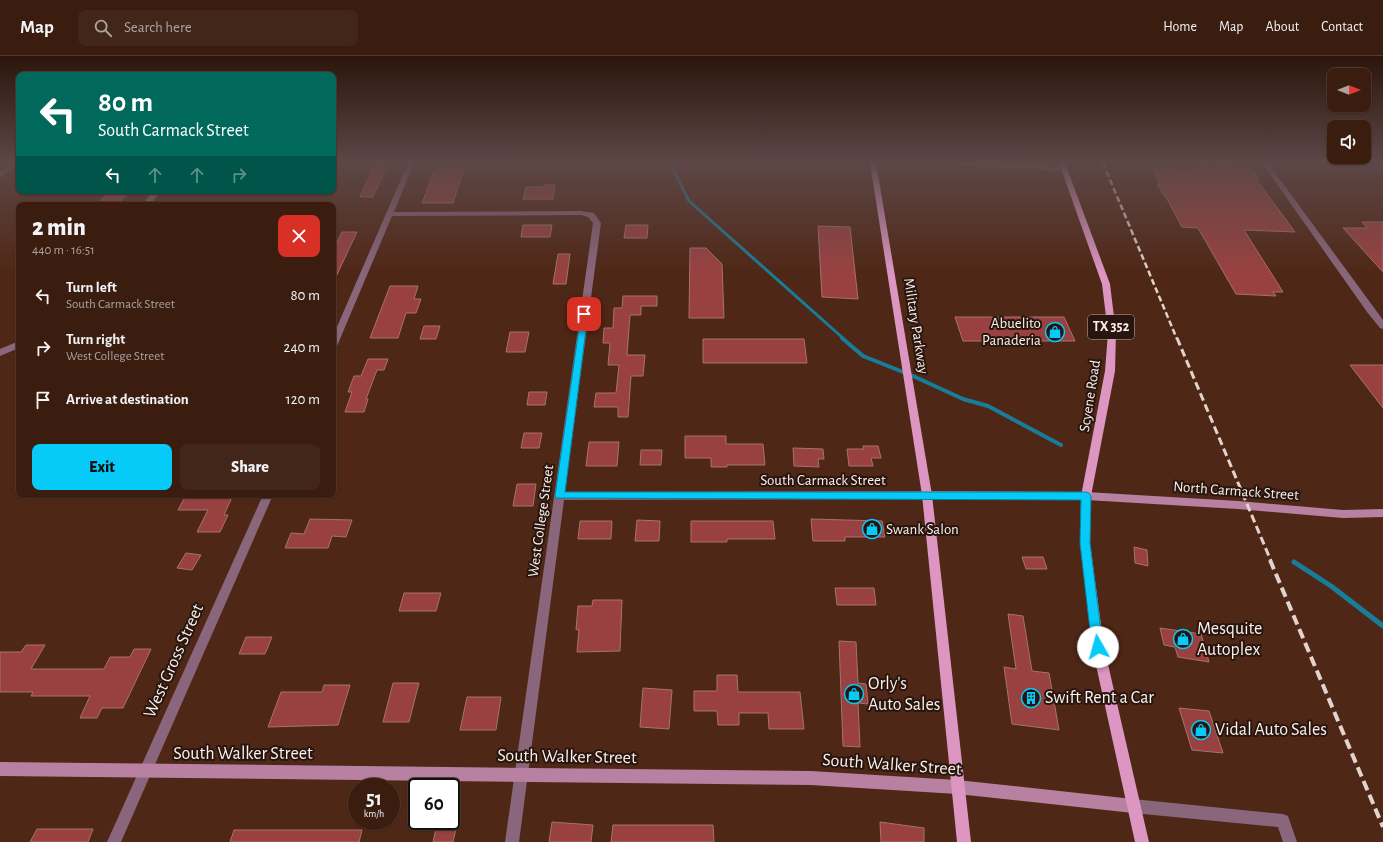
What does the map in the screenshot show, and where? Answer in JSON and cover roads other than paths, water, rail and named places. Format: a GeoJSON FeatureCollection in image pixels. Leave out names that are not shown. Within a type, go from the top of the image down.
{"type":"FeatureCollection","features":[{"type":"Feature","properties":{"kind":"main road","name":"Military Parkway"},"geometry":{"type":"LineString","coordinates":[[879,200],[927,495],[964,842]]}},
{"type":"Feature","properties":{"kind":"main road","name":"Scyene Road"},"geometry":{"type":"LineString","coordinates":[[1075,200],[1106,284],[1112,334],[1110,371],[1086,496]]}},
{"type":"Feature","properties":{"kind":"main road","name":"TX 352"},"geometry":{"type":"LineString","coordinates":[[1086,496],[1085,543],[1098,647],[1142,842]]}},
{"type":"Feature","properties":{"kind":"street"},"geometry":{"type":"LineString","coordinates":[[336,339],[395,200]]}},
{"type":"Feature","properties":{"kind":"street"},"geometry":{"type":"LineString","coordinates":[[1291,200],[1383,326]]}},
{"type":"Feature","properties":{"kind":"street","name":"West College Street"},"geometry":{"type":"LineString","coordinates":[[389,214],[581,213],[591,215],[597,223],[512,842]]}},
{"type":"Feature","properties":{"kind":"street"},"geometry":{"type":"LineString","coordinates":[[0,353],[16,345]]}},
{"type":"Feature","properties":{"kind":"street","name":"South Carmack Street"},"geometry":{"type":"LineString","coordinates":[[560,496],[1086,496]]}},
{"type":"Feature","properties":{"kind":"street","name":"North Carmack Street"},"geometry":{"type":"LineString","coordinates":[[1086,496],[1343,514],[1383,513]]}},
{"type":"Feature","properties":{"kind":"street","name":"West Gross Street"},"geometry":{"type":"LineString","coordinates":[[114,842],[267,498]]}},
{"type":"Feature","properties":{"kind":"street","name":"South Walker Street"},"geometry":{"type":"LineString","coordinates":[[0,769],[144,772],[522,774],[811,778],[958,787],[1133,806]]}},
{"type":"Feature","properties":{"kind":"street"},"geometry":{"type":"LineString","coordinates":[[1133,806],[1283,821],[1290,842]]}},
{"type":"Feature","properties":{"kind":"waterway"},"geometry":{"type":"LineString","coordinates":[[688,200],[844,339]]}},
{"type":"Feature","properties":{"kind":"waterway"},"geometry":{"type":"LineString","coordinates":[[842,338],[863,356],[913,376],[963,399],[988,406],[1061,445]]}},
{"type":"Feature","properties":{"kind":"waterway"},"geometry":{"type":"LineString","coordinates":[[1294,562],[1331,586],[1383,626]]}},
{"type":"Feature","properties":{"kind":"railway"},"geometry":{"type":"LineString","coordinates":[[1118,200],[1177,339]]}},
{"type":"Feature","properties":{"kind":"railway"},"geometry":{"type":"LineString","coordinates":[[1177,338],[1271,561]]}},
{"type":"Feature","properties":{"kind":"railway"},"geometry":{"type":"LineString","coordinates":[[1270,560],[1383,827]]}},
{"type":"Feature","properties":{"kind":"place","name":"Abuelito Panaderia"},"geometry":{"type":"Point","coordinates":[1055,332]}},
{"type":"Feature","properties":{"kind":"place","name":"Swank Salon"},"geometry":{"type":"Point","coordinates":[872,529]}},
{"type":"Feature","properties":{"kind":"place","name":"Mesquite Autoplex"},"geometry":{"type":"Point","coordinates":[1183,639]}},
{"type":"Feature","properties":{"kind":"place","name":"Orly's Auto Sales"},"geometry":{"type":"Point","coordinates":[854,694]}},
{"type":"Feature","properties":{"kind":"place","name":"Swift Rent a Car"},"geometry":{"type":"Point","coordinates":[1031,698]}},
{"type":"Feature","properties":{"kind":"place","name":"Vidal Auto Sales"},"geometry":{"type":"Point","coordinates":[1201,730]}}]}
